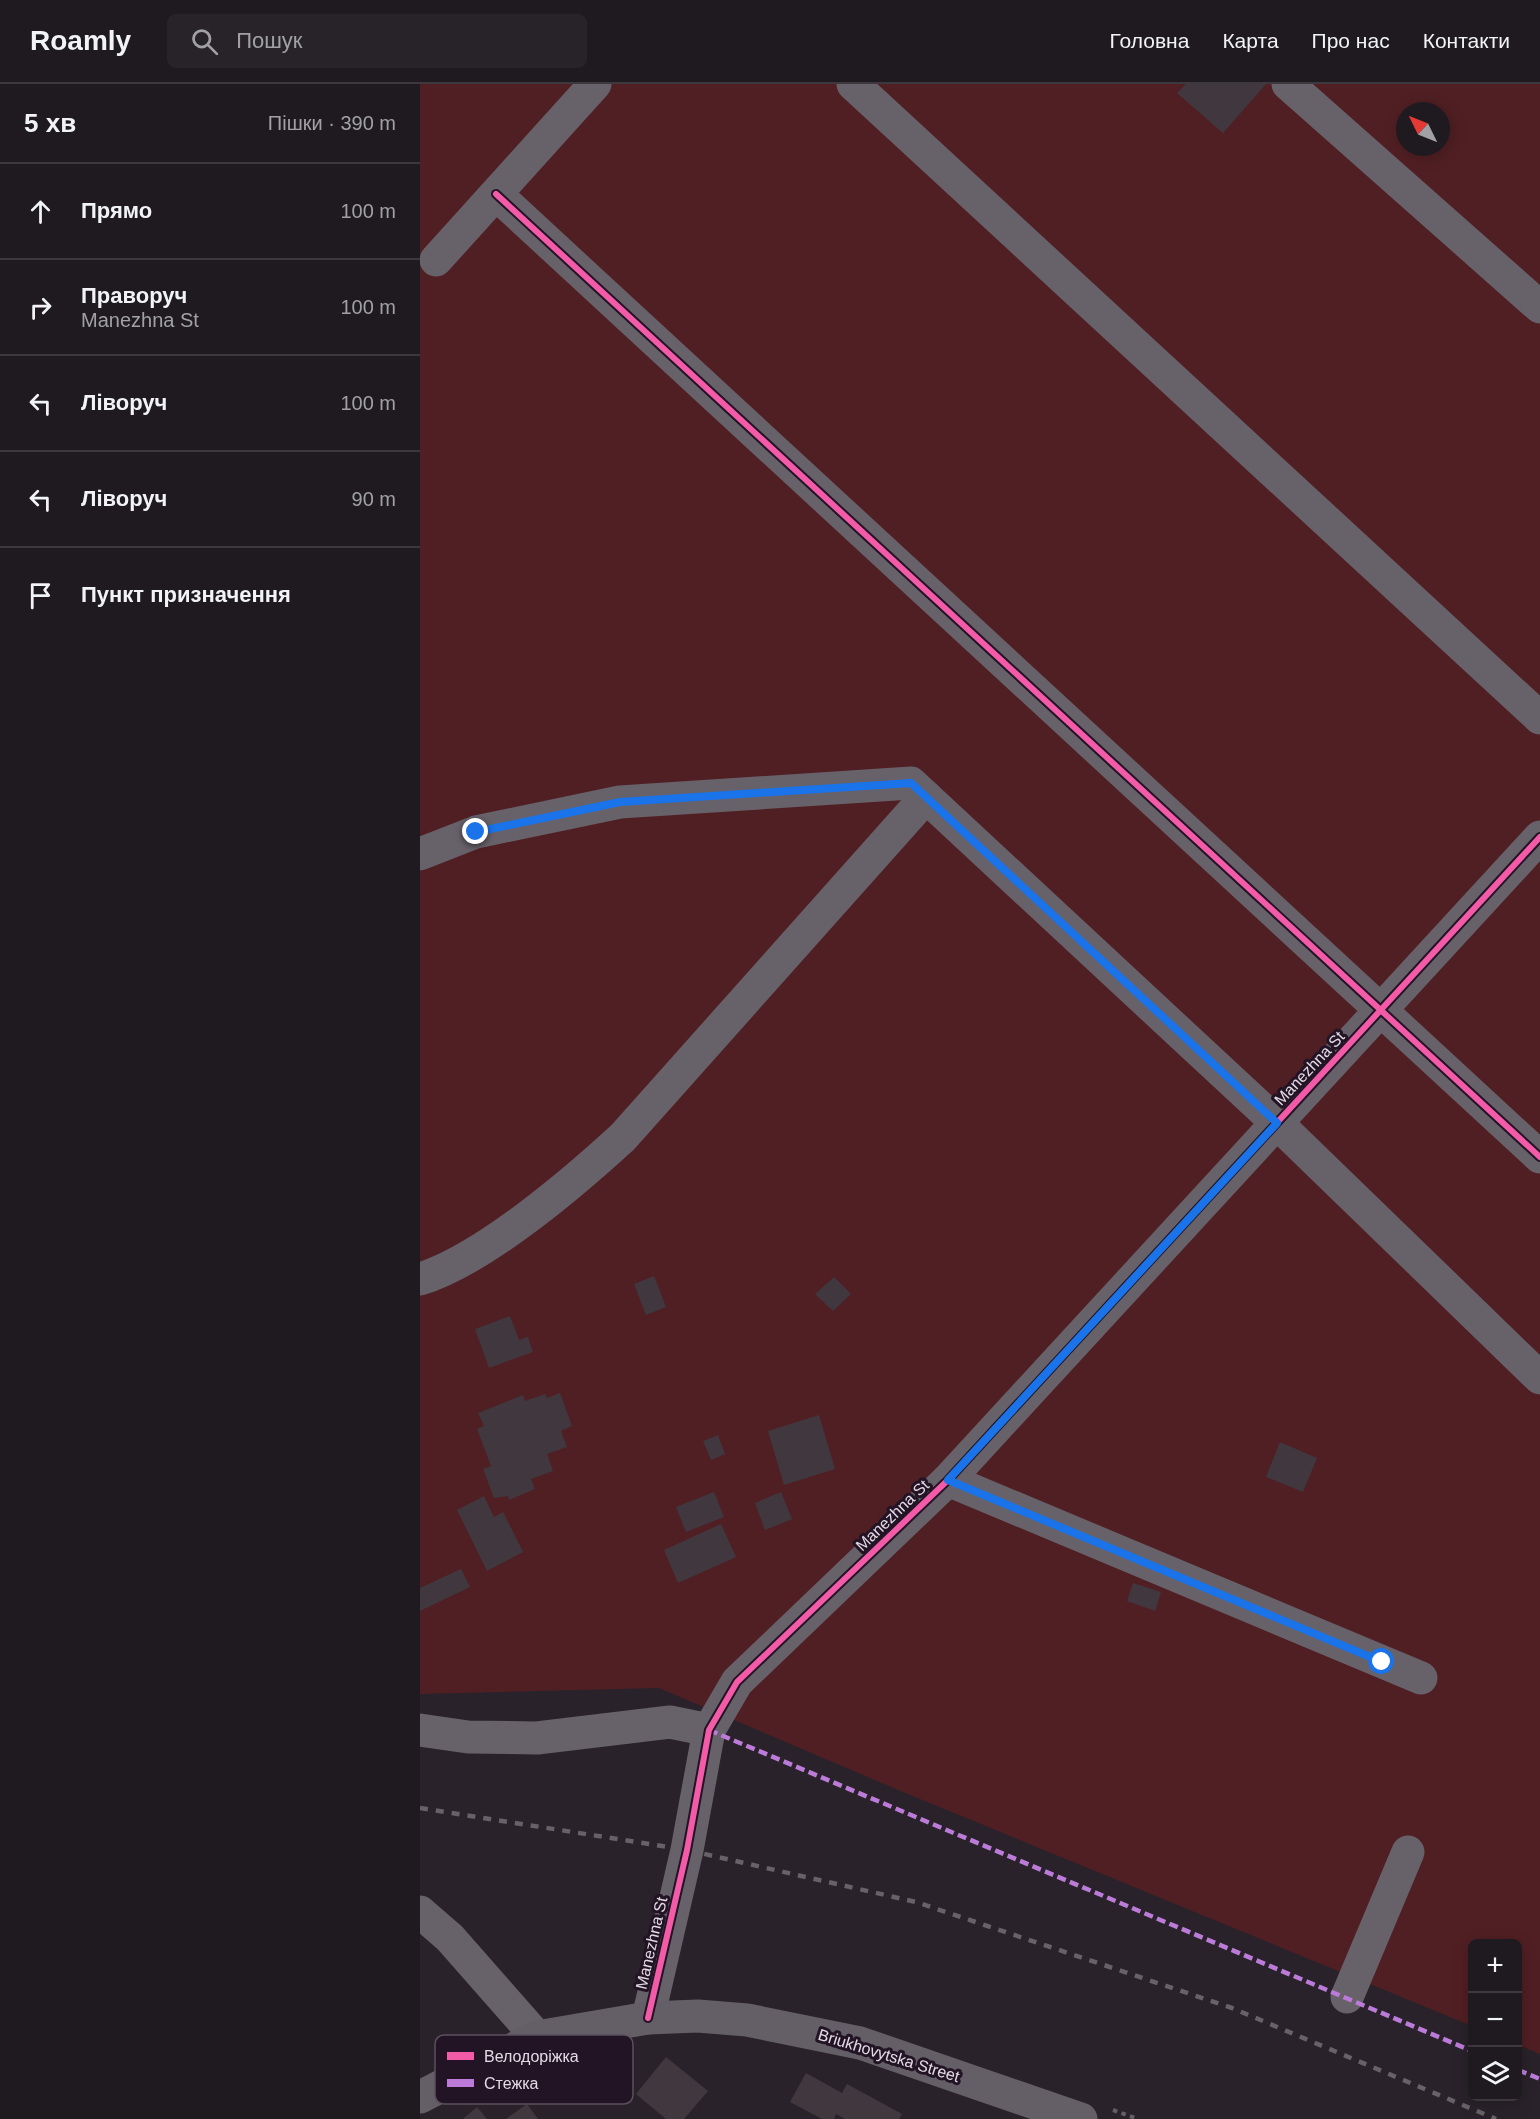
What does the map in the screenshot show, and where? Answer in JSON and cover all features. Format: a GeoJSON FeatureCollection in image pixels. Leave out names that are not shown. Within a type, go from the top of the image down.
{"type":"FeatureCollection","features":[{"type":"Feature","properties":{"kind":"main road","name":"Briukhovytska Street"},"geometry":{"type":"LineString","coordinates":[[549,2035],[648,2018],[698,2016],[800,2028],[860,2043],[1081,2119]]}},
{"type":"Feature","properties":{"kind":"main road","name":"Briukhovytska Street"},"geometry":{"type":"LineString","coordinates":[[420,2097],[435,2089]]}},
{"type":"Feature","properties":{"kind":"street"},"geometry":{"type":"LineString","coordinates":[[436,260],[595,84]]}},
{"type":"Feature","properties":{"kind":"street"},"geometry":{"type":"LineString","coordinates":[[853,84],[1302,501],[1540,718]]}},
{"type":"Feature","properties":{"kind":"street"},"geometry":{"type":"LineString","coordinates":[[1288,84],[1540,307]]}},
{"type":"Feature","properties":{"kind":"street"},"geometry":{"type":"LineString","coordinates":[[496,194],[1540,1157]]}},
{"type":"Feature","properties":{"kind":"street"},"geometry":{"type":"LineString","coordinates":[[420,854],[476,832],[620,802],[911,783],[1277,1123],[1540,1378]]}},
{"type":"Feature","properties":{"kind":"street"},"geometry":{"type":"LineString","coordinates":[[420,1279],[457,1262],[501,1234],[573,1181],[623,1137],[926,797]]}},
{"type":"Feature","properties":{"kind":"street","name":"Manezhna St"},"geometry":{"type":"LineString","coordinates":[[648,2018],[653,1986],[687,1850],[709,1730],[737,1682],[948,1480],[1540,837]]}},
{"type":"Feature","properties":{"kind":"street"},"geometry":{"type":"LineString","coordinates":[[948,1480],[1421,1678]]}},
{"type":"Feature","properties":{"kind":"street"},"geometry":{"type":"LineString","coordinates":[[420,1730],[468,1737],[537,1738],[670,1722],[709,1730]]}},
{"type":"Feature","properties":{"kind":"street"},"geometry":{"type":"LineString","coordinates":[[1347,1997],[1408,1852]]}},
{"type":"Feature","properties":{"kind":"street"},"geometry":{"type":"LineString","coordinates":[[420,1912],[450,1938],[535,2035]]}},
{"type":"Feature","properties":{"kind":"shaded area"},"geometry":{"type":"Polygon","coordinates":[[[420,84],[1540,84],[1540,2054],[1522,2047],[1522,1939],[1468,1939],[1468,2024],[903,1792],[659,1688],[420,1694],[420,84]]]}},
{"type":"Feature","properties":{"kind":"building"},"geometry":{"type":"Polygon","coordinates":[[[1186,84],[1266,84],[1223,133],[1177,93],[1186,84]]]}},
{"type":"Feature","properties":{"kind":"building"},"geometry":{"type":"Polygon","coordinates":[[[654,1276],[666,1307],[646,1315],[634,1284],[654,1276]]]}},
{"type":"Feature","properties":{"kind":"building"},"geometry":{"type":"Polygon","coordinates":[[[834,1277],[851,1294],[833,1311],[815,1294],[834,1277]]]}},
{"type":"Feature","properties":{"kind":"building"},"geometry":{"type":"Polygon","coordinates":[[[510,1316],[519,1340],[528,1337],[533,1352],[489,1368],[475,1329],[510,1316]]]}},
{"type":"Feature","properties":{"kind":"building"},"geometry":{"type":"Polygon","coordinates":[[[560,1393],[572,1426],[561,1431],[567,1447],[547,1454],[553,1471],[531,1479],[535,1489],[509,1500],[508,1496],[494,1498],[483,1469],[491,1466],[477,1429],[484,1426],[478,1413],[523,1395],[525,1401],[545,1394],[547,1398],[560,1393]]]}},
{"type":"Feature","properties":{"kind":"building"},"geometry":{"type":"Polygon","coordinates":[[[819,1415],[835,1469],[784,1485],[768,1431],[819,1415]]]}},
{"type":"Feature","properties":{"kind":"building"},"geometry":{"type":"Polygon","coordinates":[[[718,1435],[725,1454],[711,1460],[703,1441],[718,1435]]]}},
{"type":"Feature","properties":{"kind":"building"},"geometry":{"type":"Polygon","coordinates":[[[1280,1442],[1317,1458],[1303,1492],[1266,1477],[1280,1442]]]}},
{"type":"Feature","properties":{"kind":"building"},"geometry":{"type":"Polygon","coordinates":[[[714,1492],[724,1517],[686,1532],[676,1507],[714,1492]]]}},
{"type":"Feature","properties":{"kind":"building"},"geometry":{"type":"Polygon","coordinates":[[[781,1492],[792,1519],[765,1530],[755,1503],[781,1492]]]}},
{"type":"Feature","properties":{"kind":"building"},"geometry":{"type":"Polygon","coordinates":[[[484,1496],[494,1517],[503,1512],[523,1552],[487,1571],[457,1510],[484,1496]]]}},
{"type":"Feature","properties":{"kind":"building"},"geometry":{"type":"Polygon","coordinates":[[[721,1524],[736,1557],[678,1583],[664,1550],[721,1524]]]}},
{"type":"Feature","properties":{"kind":"building"},"geometry":{"type":"Polygon","coordinates":[[[461,1569],[470,1587],[420,1611],[420,1588],[461,1569]]]}},
{"type":"Feature","properties":{"kind":"building"},"geometry":{"type":"Polygon","coordinates":[[[1133,1583],[1161,1592],[1155,1611],[1127,1601],[1133,1583]]]}},
{"type":"Feature","properties":{"kind":"building"},"geometry":{"type":"Polygon","coordinates":[[[666,2057],[708,2091],[684,2119],[666,2119],[636,2094],[666,2057]]]}},
{"type":"Feature","properties":{"kind":"building"},"geometry":{"type":"Polygon","coordinates":[[[806,2073],[842,2093],[847,2084],[902,2114],[899,2119],[845,2119],[836,2114],[834,2119],[822,2119],[790,2102],[806,2073]]]}},
{"type":"Feature","properties":{"kind":"building"},"geometry":{"type":"Polygon","coordinates":[[[527,2104],[538,2119],[506,2119],[527,2104]]]}},
{"type":"Feature","properties":{"kind":"building"},"geometry":{"type":"Polygon","coordinates":[[[477,2107],[487,2119],[463,2119],[477,2107]]]}},
{"type":"Feature","properties":{"kind":"railway"},"geometry":{"type":"LineString","coordinates":[[420,1808],[687,1850],[916,1902],[1232,2008],[1496,2119]]}},
{"type":"Feature","properties":{"kind":"marked path"},"geometry":{"type":"LineString","coordinates":[[709,1730],[1468,2049]]}},
{"type":"Feature","properties":{"kind":"marked path"},"geometry":{"type":"LineString","coordinates":[[1522,2072],[1540,2079]]}},
{"type":"Feature","properties":{"kind":"cycle path"},"geometry":{"type":"LineString","coordinates":[[496,194],[1540,1157]]}},
{"type":"Feature","properties":{"kind":"cycle path"},"geometry":{"type":"LineString","coordinates":[[648,2018],[687,1850],[709,1730],[737,1682],[948,1480],[1540,837]]}},
{"type":"Feature","properties":{"kind":"route"},"geometry":{"type":"LineString","coordinates":[[476,832],[620,802],[911,783],[1277,1123],[948,1480],[1382,1662]]}}]}
